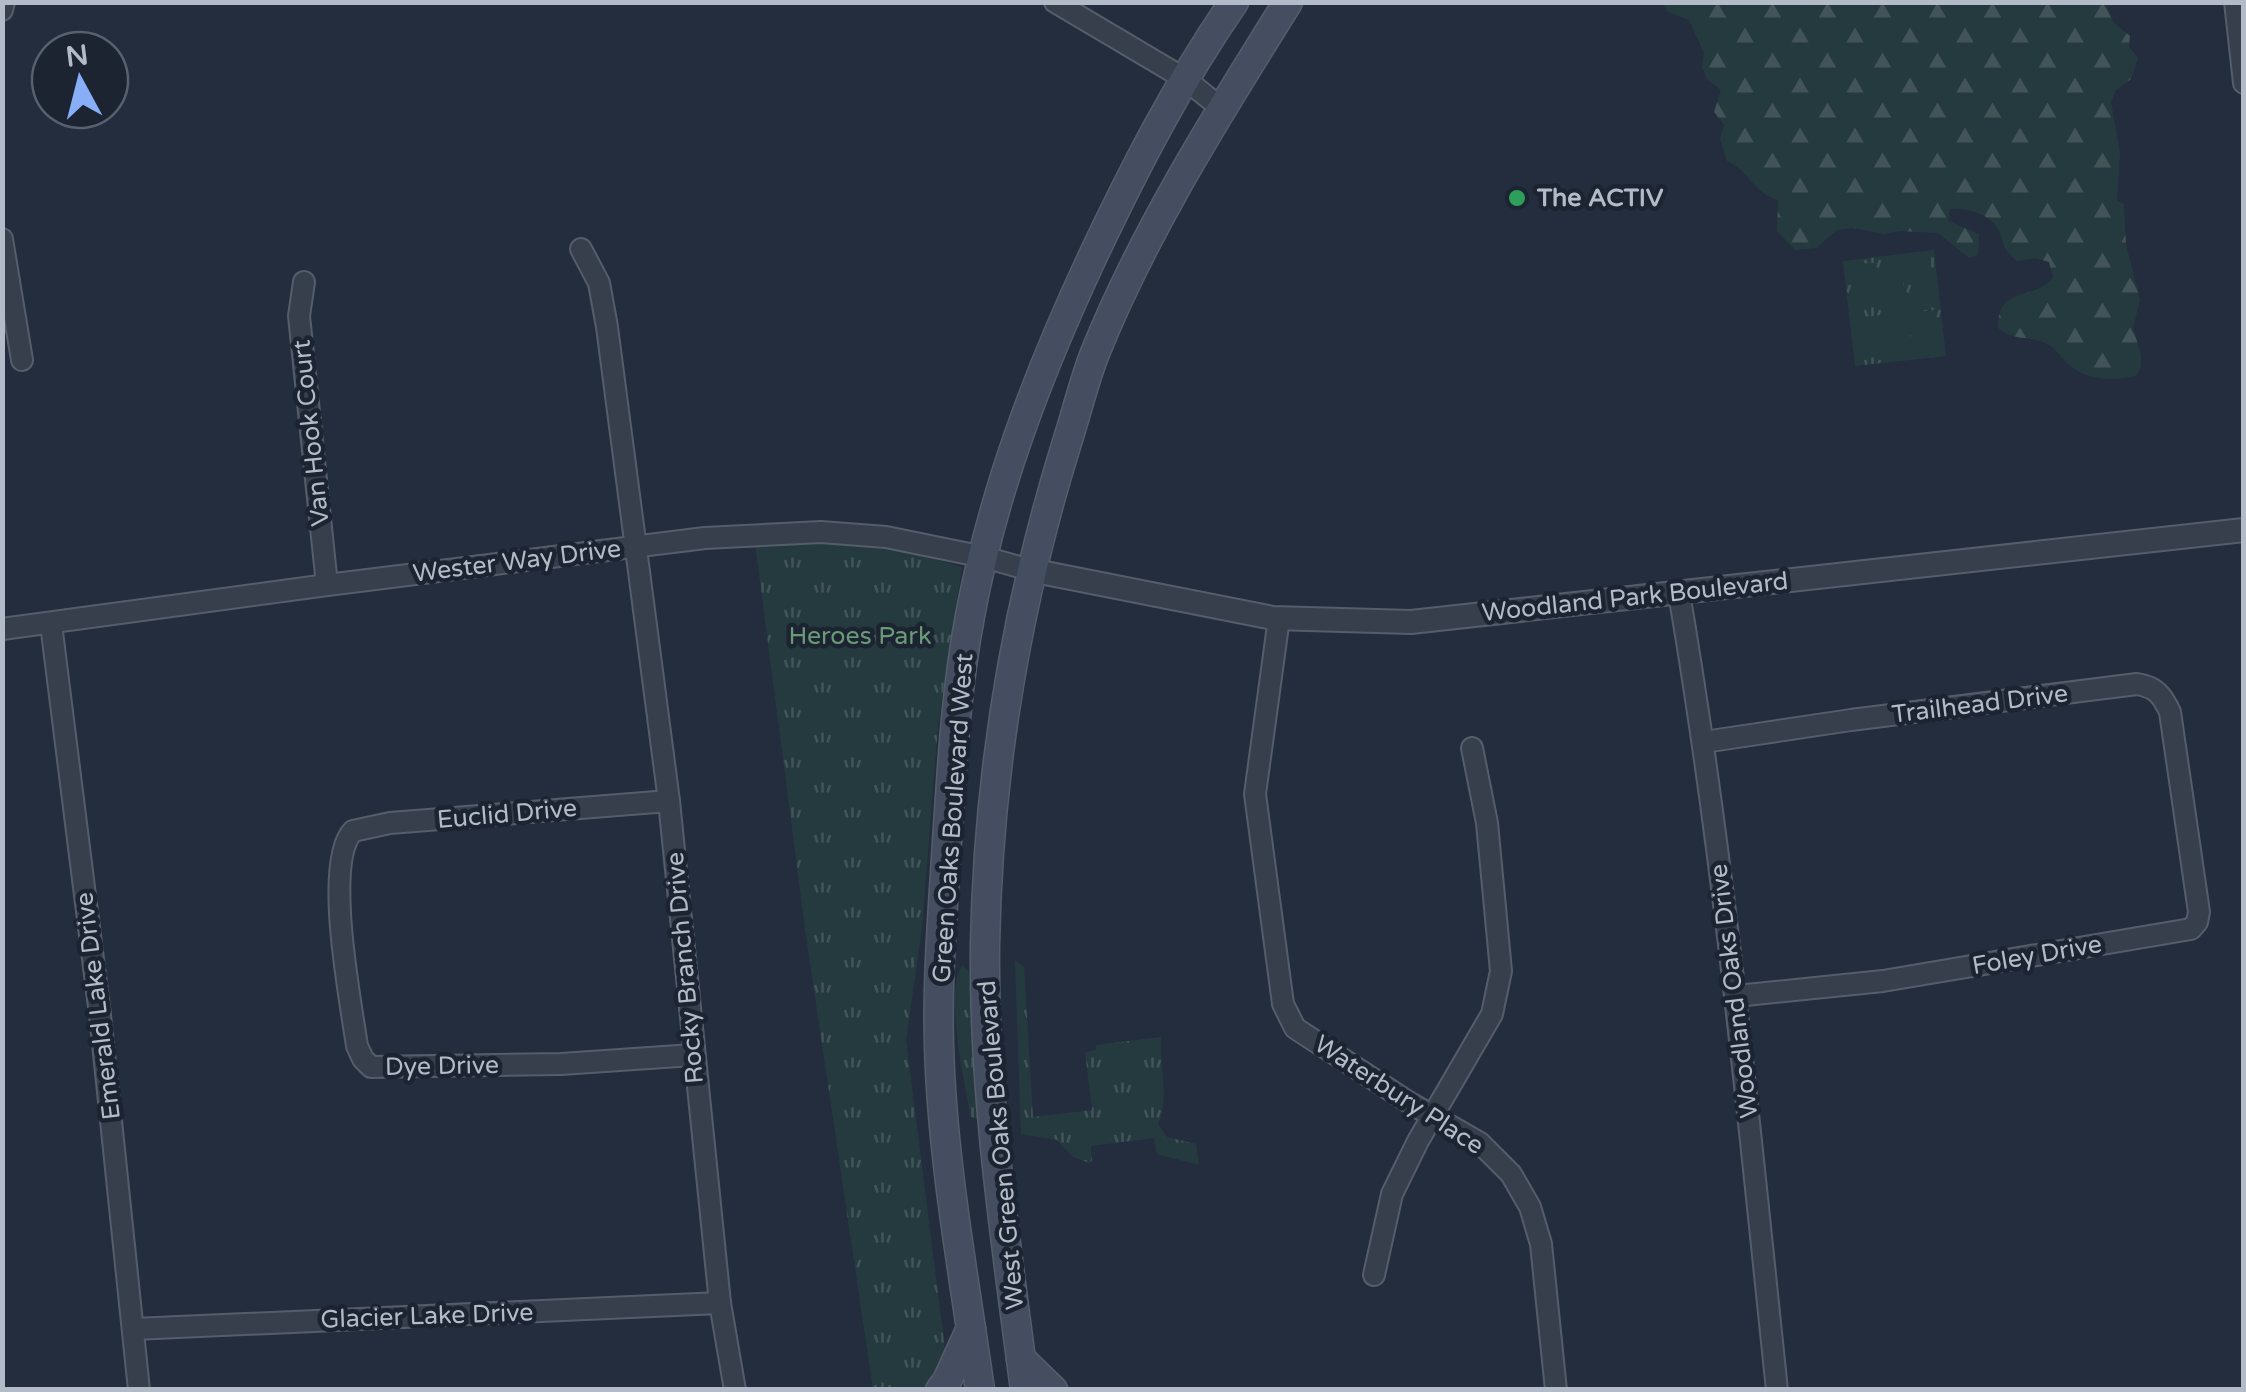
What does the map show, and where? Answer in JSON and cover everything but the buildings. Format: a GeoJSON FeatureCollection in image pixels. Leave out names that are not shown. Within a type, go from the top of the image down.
{"type":"FeatureCollection","features":[{"type":"Feature","properties":{"kind":"main road","name":"Green Oaks Boulevard West"},"geometry":{"type":"LineString","coordinates":[[980,1390],[944,1118],[939,1046],[940,940],[956,722],[970,616],[1008,465],[1051,346],[1136,164],[1234,2]]}},
{"type":"Feature","properties":{"kind":"main road","name":"West Green Oaks Boulevard"},"geometry":{"type":"LineString","coordinates":[[1024,1390],[1000,1186],[985,948],[997,780],[1030,570],[1094,356],[1128,278],[1199,143],[1288,2]]}},
{"type":"Feature","properties":{"kind":"main road"},"geometry":{"type":"LineString","coordinates":[[940,940],[985,948]]}},
{"type":"Feature","properties":{"kind":"main road"},"geometry":{"type":"LineString","coordinates":[[940,1390],[948,1381],[972,1327]]}},
{"type":"Feature","properties":{"kind":"main road"},"geometry":{"type":"LineString","coordinates":[[1021,1359],[1052,1390]]}},
{"type":"Feature","properties":{"kind":"street"},"geometry":{"type":"LineString","coordinates":[[2,10],[4,2]]}},
{"type":"Feature","properties":{"kind":"street"},"geometry":{"type":"LineString","coordinates":[[1055,2],[1185,78],[1222,108]]}},
{"type":"Feature","properties":{"kind":"street"},"geometry":{"type":"LineString","coordinates":[[2235,2],[2244,82]]}},
{"type":"Feature","properties":{"kind":"street"},"geometry":{"type":"LineString","coordinates":[[2,238],[22,360]]}},
{"type":"Feature","properties":{"kind":"street","name":"Rocky Branch Drive"},"geometry":{"type":"LineString","coordinates":[[581,250],[599,284],[607,327],[669,801],[720,1303],[736,1390]]}},
{"type":"Feature","properties":{"kind":"street","name":"Van Hook Court"},"geometry":{"type":"LineString","coordinates":[[304,282],[299,316],[327,585]]}},
{"type":"Feature","properties":{"kind":"street","name":"Woodland Park Boulevard"},"geometry":{"type":"LineString","coordinates":[[1030,570],[1279,618],[1411,622],[2244,530]]}},
{"type":"Feature","properties":{"kind":"street","name":"Wester Way Drive"},"geometry":{"type":"LineString","coordinates":[[2,630],[636,546],[822,532],[886,537],[984,556],[1030,570]]}},
{"type":"Feature","properties":{"kind":"street","name":"Woodland Oaks Drive"},"geometry":{"type":"LineString","coordinates":[[1679,594],[1704,742],[1736,996],[1777,1390]]}},
{"type":"Feature","properties":{"kind":"street","name":"Waterbury Place"},"geometry":{"type":"LineString","coordinates":[[1279,618],[1254,794],[1283,1004],[1295,1028],[1480,1143],[1511,1174],[1530,1207],[1541,1244],[1556,1390]]}},
{"type":"Feature","properties":{"kind":"street","name":"Emerald Lake Drive"},"geometry":{"type":"LineString","coordinates":[[52,624],[100,1014],[139,1390]]}},
{"type":"Feature","properties":{"kind":"street","name":"Trailhead Drive"},"geometry":{"type":"LineString","coordinates":[[1704,742],[2138,684],[2152,686],[2170,712],[2181,785]]}},
{"type":"Feature","properties":{"kind":"street"},"geometry":{"type":"LineString","coordinates":[[1374,1274],[1392,1194],[1492,1014],[1501,971],[1487,823],[1472,748]]}},
{"type":"Feature","properties":{"kind":"street","name":"Foley Drive"},"geometry":{"type":"LineString","coordinates":[[1736,996],[1883,981],[2192,929],[2199,912],[2181,785]]}},
{"type":"Feature","properties":{"kind":"street","name":"Euclid Drive"},"geometry":{"type":"LineString","coordinates":[[348,835],[368,826],[390,823],[669,801]]}},
{"type":"Feature","properties":{"kind":"street","name":"Dye Drive"},"geometry":{"type":"LineString","coordinates":[[348,835],[339,861],[342,940],[357,1046],[371,1067],[561,1064],[693,1055]]}},
{"type":"Feature","properties":{"kind":"street","name":"Glacier Lake Drive"},"geometry":{"type":"LineString","coordinates":[[134,1329],[720,1303]]}},
{"type":"Feature","properties":{"kind":"green space"},"geometry":{"type":"Polygon","coordinates":[[[1663,3],[2106,3],[2113,22],[2130,36],[2129,47],[2138,58],[2131,79],[2116,90],[2111,102],[2120,153],[2117,201],[2124,204],[2126,245],[2140,300],[2133,328],[2141,355],[2136,376],[2091,376],[2075,369],[2047,344],[1998,328],[2000,314],[2010,299],[2036,290],[2053,278],[2049,262],[2013,258],[1997,227],[1979,213],[1950,209],[1948,221],[1979,234],[1978,255],[1969,258],[1938,233],[1884,234],[1853,228],[1837,230],[1816,248],[1795,250],[1777,231],[1778,200],[1762,192],[1727,161],[1720,139],[1724,125],[1714,112],[1721,90],[1707,79],[1702,67],[1704,53],[1689,20],[1668,12],[1663,3]]]}},
{"type":"Feature","properties":{"kind":"green space"},"geometry":{"type":"Polygon","coordinates":[[[1934,250],[1946,356],[1855,366],[1843,261],[1934,250]]]}},
{"type":"Feature","properties":{"kind":"green space"},"geometry":{"type":"Polygon","coordinates":[[[1927,257],[1932,295],[1914,297],[1910,259],[1927,257]]]}},
{"type":"Feature","properties":{"kind":"green space"},"geometry":{"type":"Polygon","coordinates":[[[1901,260],[1905,298],[1888,300],[1883,262],[1901,260]]]}},
{"type":"Feature","properties":{"kind":"green space"},"geometry":{"type":"Polygon","coordinates":[[[1874,263],[1879,301],[1861,303],[1857,264],[1874,263]]]}},
{"type":"Feature","properties":{"kind":"green space"},"geometry":{"type":"Polygon","coordinates":[[[1934,310],[1938,348],[1921,350],[1917,312],[1934,310]]]}},
{"type":"Feature","properties":{"kind":"green space"},"geometry":{"type":"Polygon","coordinates":[[[1908,312],[1912,351],[1894,352],[1890,314],[1908,312]]]}},
{"type":"Feature","properties":{"kind":"green space"},"geometry":{"type":"Polygon","coordinates":[[[1881,315],[1885,353],[1867,355],[1863,317],[1881,315]]]}},
{"type":"Feature","properties":{"kind":"green space","name":"Heroes Park"},"geometry":{"type":"Polygon","coordinates":[[[815,538],[887,546],[962,567],[938,727],[922,928],[906,1040],[950,1389],[873,1389],[806,936],[755,543],[815,538]]]}},
{"type":"Feature","properties":{"kind":"green space"},"geometry":{"type":"Polygon","coordinates":[[[1015,961],[1024,966],[1033,1117],[1092,1110],[1085,1052],[1096,1050],[1096,1045],[1161,1037],[1164,1093],[1158,1124],[1167,1137],[1196,1144],[1199,1165],[1157,1154],[1154,1138],[1091,1146],[1089,1163],[1073,1157],[1057,1140],[1021,1134],[1015,961]]]}},
{"type":"Feature","properties":{"kind":"green space"},"geometry":{"type":"Polygon","coordinates":[[[962,966],[968,970],[972,998],[977,1119],[971,1117],[955,1017],[957,979],[962,966]]]}},
{"type":"Feature","properties":{"kind":"place","name":"The ACTIV"},"geometry":{"type":"Point","coordinates":[1517,198]}}]}
